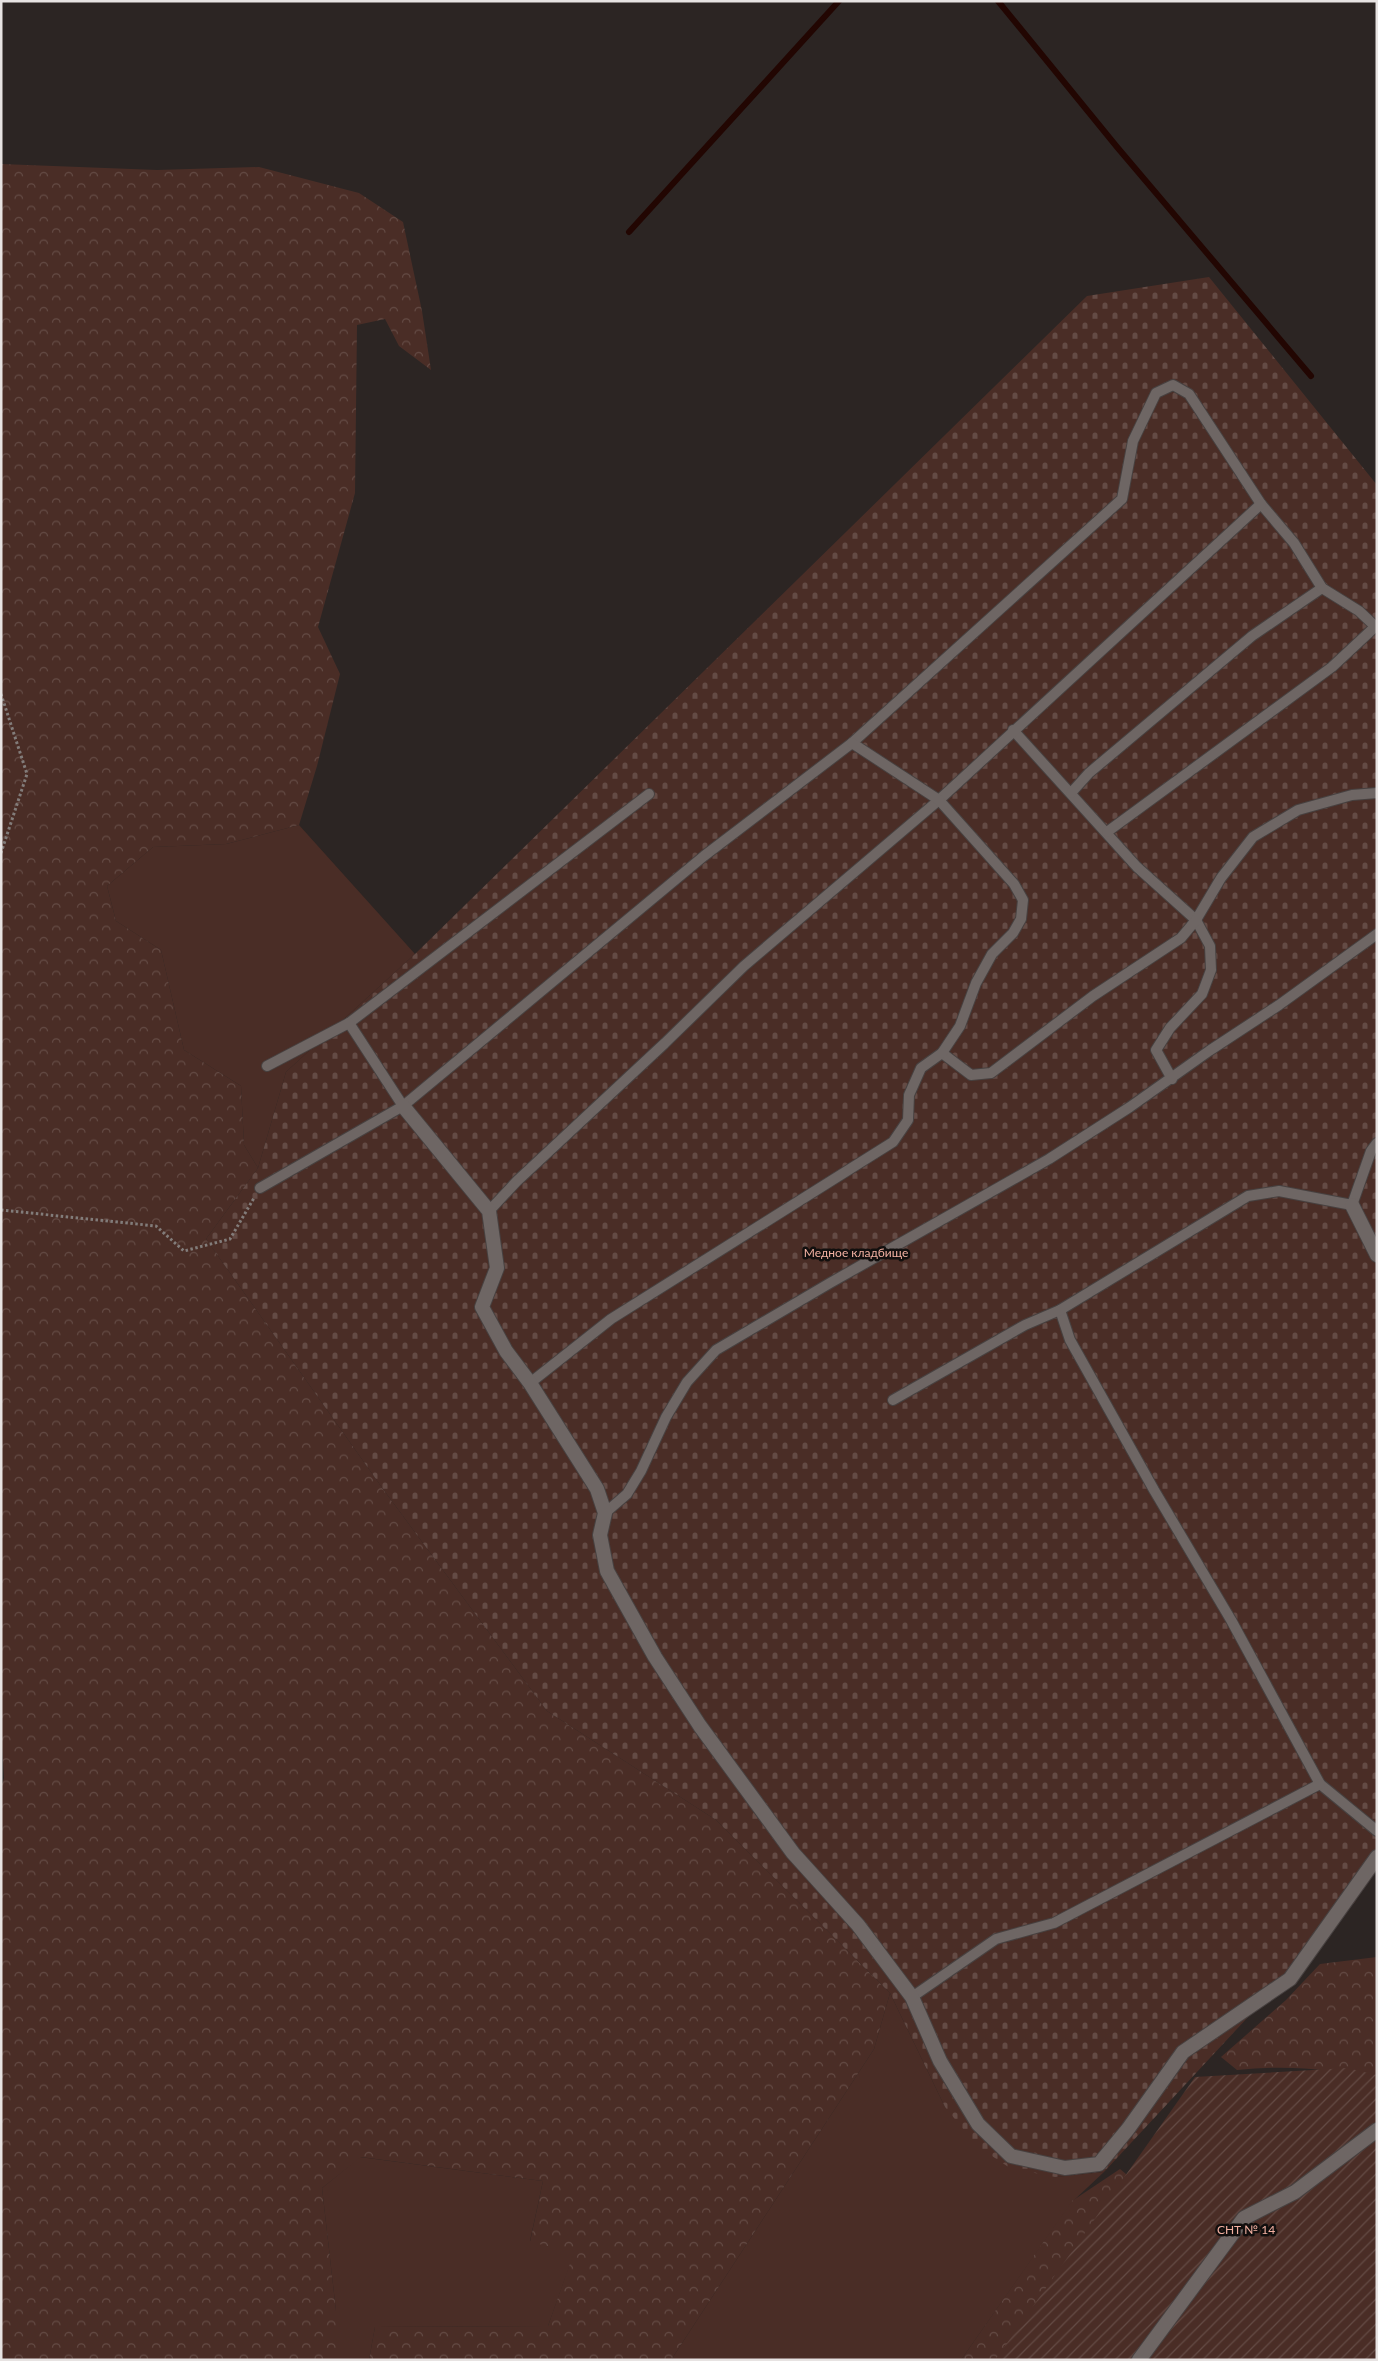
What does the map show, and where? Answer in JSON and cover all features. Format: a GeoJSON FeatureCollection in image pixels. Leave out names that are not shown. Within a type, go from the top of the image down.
{"type":"FeatureCollection","features":[{"type":"Feature","properties":{"kind":"street"},"geometry":{"type":"LineString","coordinates":[[403,1106],[489,1211],[497,1268],[482,1307],[506,1352],[530,1383],[597,1489],[604,1513],[600,1535],[607,1571],[655,1657],[700,1726],[793,1853],[858,1925],[912,1997],[940,2061],[978,2124],[1011,2156],[1065,2168],[1099,2164],[1128,2129],[1183,2052],[1290,1979],[1377,1857]]}},
{"type":"Feature","properties":{"kind":"street"},"geometry":{"type":"LineString","coordinates":[[1352,1205],[1377,1255]]}},
{"type":"Feature","properties":{"kind":"street"},"geometry":{"type":"LineString","coordinates":[[1139,2360],[1244,2218],[1295,2192],[1377,2130]]}},
{"type":"Feature","properties":{"kind":"lane"},"geometry":{"type":"LineString","coordinates":[[260,1188],[403,1106],[704,856],[852,743],[1122,499],[1134,441],[1156,392],[1173,385],[1189,394],[1261,504],[1294,543],[1322,588],[1359,611],[1376,627],[1332,666],[1107,832]]}},
{"type":"Feature","properties":{"kind":"lane"},"geometry":{"type":"LineString","coordinates":[[489,1211],[516,1181],[652,1056],[744,966],[939,800],[1261,504]]}},
{"type":"Feature","properties":{"kind":"lane"},"geometry":{"type":"LineString","coordinates":[[1071,792],[1089,773],[1252,636],[1322,588]]}},
{"type":"Feature","properties":{"kind":"lane"},"geometry":{"type":"LineString","coordinates":[[1013,730],[1107,832],[1136,867],[1196,920],[1210,946],[1211,970],[1202,994],[1170,1028],[1156,1050],[1172,1079]]}},
{"type":"Feature","properties":{"kind":"lane"},"geometry":{"type":"LineString","coordinates":[[530,1383],[612,1319],[893,1142],[908,1120],[909,1095],[922,1068],[942,1053],[960,1026],[976,983],[992,954],[1013,933],[1021,919],[1023,900],[1014,884],[939,800],[852,743]]}},
{"type":"Feature","properties":{"kind":"lane"},"geometry":{"type":"LineString","coordinates":[[942,1053],[971,1075],[991,1073],[1093,996],[1181,938],[1196,920],[1221,878],[1253,837],[1298,810],[1352,795],[1377,793]]}},
{"type":"Feature","properties":{"kind":"lane"},"geometry":{"type":"LineString","coordinates":[[267,1066],[349,1023],[649,794]]}},
{"type":"Feature","properties":{"kind":"lane"},"geometry":{"type":"LineString","coordinates":[[604,1513],[627,1494],[642,1471],[666,1417],[687,1382],[716,1350],[830,1282],[1049,1159],[1172,1079],[1209,1050],[1279,1006],[1377,934]]}},
{"type":"Feature","properties":{"kind":"lane"},"geometry":{"type":"LineString","coordinates":[[349,1023],[403,1106]]}},
{"type":"Feature","properties":{"kind":"lane"},"geometry":{"type":"LineString","coordinates":[[894,1400],[1025,1325],[1060,1310],[1248,1196],[1279,1191],[1352,1205],[1371,1151],[1377,1143]]}},
{"type":"Feature","properties":{"kind":"lane"},"geometry":{"type":"LineString","coordinates":[[1060,1310],[1070,1340],[1154,1490],[1231,1620],[1320,1784],[1377,1830]]}},
{"type":"Feature","properties":{"kind":"lane"},"geometry":{"type":"LineString","coordinates":[[912,1997],[996,1939],[1054,1923],[1320,1784]]}},
{"type":"Feature","properties":{"kind":"path"},"geometry":{"type":"LineString","coordinates":[[1,694],[27,774],[1,853]]}},
{"type":"Feature","properties":{"kind":"path"},"geometry":{"type":"LineString","coordinates":[[1,1210],[156,1226],[184,1251],[230,1239],[260,1188]]}},
{"type":"Feature","properties":{"kind":"green space"},"geometry":{"type":"Polygon","coordinates":[[[1,164],[157,170],[259,167],[359,193],[403,222],[422,311],[431,370],[399,346],[385,319],[357,325],[355,493],[318,627],[340,674],[317,766],[299,825],[226,844],[153,847],[107,886],[116,921],[161,950],[184,1050],[241,1086],[244,1145],[258,1168],[206,1239],[383,1489],[547,1711],[716,1820],[890,1993],[874,2049],[671,2360],[369,2360],[375,2327],[548,2326],[574,2252],[530,2242],[543,2181],[361,2157],[322,2188],[336,2311],[336,2360],[1,2360],[1,1787],[4,1778],[1,1730],[1,164]]]}},
{"type":"Feature","properties":{"kind":"green space","name":"Медное кладбище"},"geometry":{"type":"Polygon","coordinates":[[[1209,277],[1377,485],[1377,1853],[1355,1902],[1104,2172],[1055,2177],[1010,2168],[977,2146],[945,2107],[890,1993],[716,1820],[547,1711],[383,1489],[206,1239],[258,1168],[286,1072],[415,954],[1087,296],[1209,277]]]}},
{"type":"Feature","properties":{"kind":"green space"},"geometry":{"type":"Polygon","coordinates":[[[299,825],[415,954],[286,1072],[258,1168],[244,1145],[241,1086],[184,1050],[161,950],[116,921],[107,886],[153,847],[226,844],[299,825]]]}},
{"type":"Feature","properties":{"kind":"green space"},"geometry":{"type":"Polygon","coordinates":[[[1377,1957],[1377,2080],[1325,2070],[1272,2068],[1237,2070],[1221,2057],[1286,2000],[1320,1964],[1377,1957]]]}},
{"type":"Feature","properties":{"kind":"green space"},"geometry":{"type":"Polygon","coordinates":[[[890,1993],[945,2107],[1055,2177],[1104,2172],[1072,2202],[961,2360],[671,2360],[874,2049],[890,1993]]]}},
{"type":"Feature","properties":{"kind":"green space","name":"СНТ № 14"},"geometry":{"type":"Polygon","coordinates":[[[1347,2068],[1377,2075],[1377,2360],[995,2360],[1195,2077],[1347,2068]]]}},
{"type":"Feature","properties":{"kind":"green space"},"geometry":{"type":"Polygon","coordinates":[[[360,2157],[543,2181],[530,2241],[575,2251],[548,2326],[375,2327],[369,2360],[336,2360],[336,2311],[322,2188],[360,2157]]]}},
{"type":"Feature","properties":{"kind":"green space"},"geometry":{"type":"Polygon","coordinates":[[[1120,2169],[1132,2179],[1005,2360],[961,2360],[1072,2201],[1120,2169]]]}},
{"type":"Feature","properties":{"kind":"waterway"},"geometry":{"type":"LineString","coordinates":[[629,232],[839,1]]}},
{"type":"Feature","properties":{"kind":"waterway"},"geometry":{"type":"LineString","coordinates":[[998,1],[1117,147],[1311,376]]}}]}
